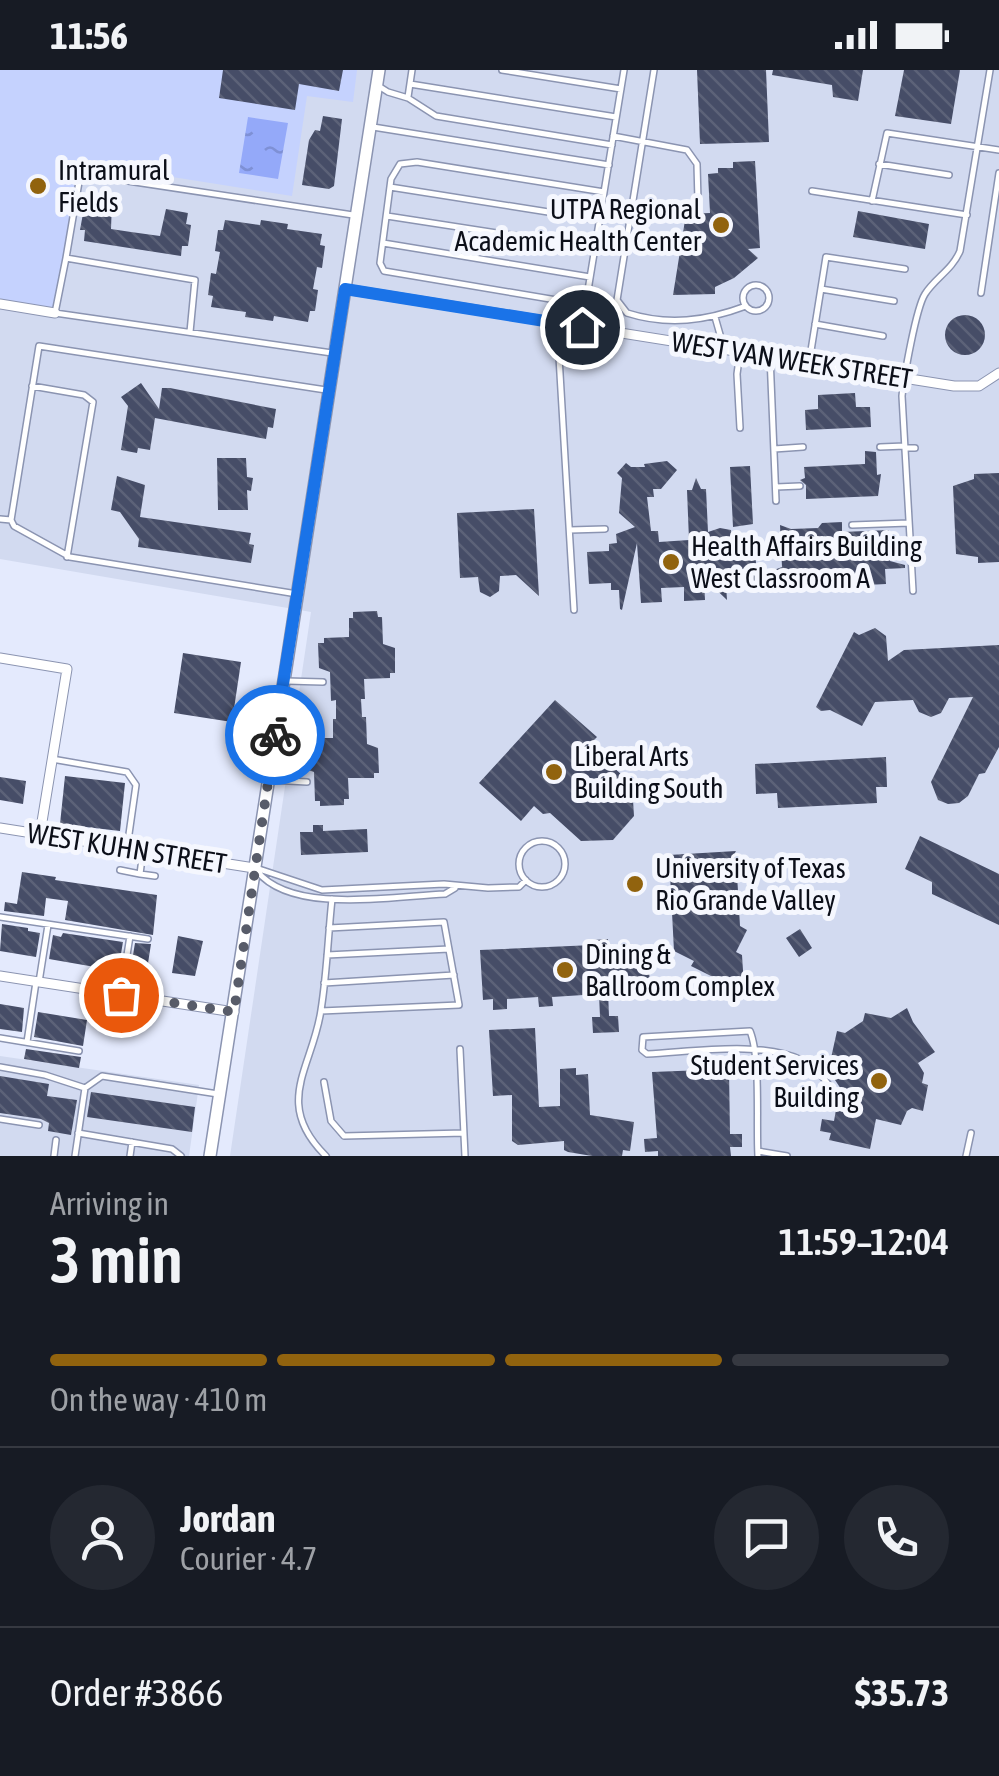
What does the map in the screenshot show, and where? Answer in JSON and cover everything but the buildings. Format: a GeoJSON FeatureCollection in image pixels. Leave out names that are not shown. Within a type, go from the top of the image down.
{"type":"FeatureCollection","features":[{"type":"Feature","properties":{"kind":"street"},"geometry":{"type":"LineString","coordinates":[[210,1156],[380,70]]}},
{"type":"Feature","properties":{"kind":"street","name":"WEST VAN WEEK STREET"},"geometry":{"type":"LineString","coordinates":[[345,289],[972,387],[991,380],[999,372]]}},
{"type":"Feature","properties":{"kind":"street"},"geometry":{"type":"LineString","coordinates":[[0,304],[55,313]]}},
{"type":"Feature","properties":{"kind":"street"},"geometry":{"type":"LineString","coordinates":[[0,658],[66,670],[40,834]]}},
{"type":"Feature","properties":{"kind":"street","name":"WEST KUHN STREET"},"geometry":{"type":"LineString","coordinates":[[0,828],[254,868]]}},
{"type":"Feature","properties":{"kind":"street"},"geometry":{"type":"LineString","coordinates":[[0,976],[234,1012]]}},
{"type":"Feature","properties":{"kind":"lane"},"geometry":{"type":"LineString","coordinates":[[408,98],[412,70]]}},
{"type":"Feature","properties":{"kind":"lane"},"geometry":{"type":"LineString","coordinates":[[502,70],[621,89]]}},
{"type":"Feature","properties":{"kind":"lane"},"geometry":{"type":"LineString","coordinates":[[582,327],[624,70]]}},
{"type":"Feature","properties":{"kind":"lane"},"geometry":{"type":"LineString","coordinates":[[654,70],[617,300],[627,313],[667,322],[715,316],[746,306]]}},
{"type":"Feature","properties":{"kind":"lane"},"geometry":{"type":"LineString","coordinates":[[912,591],[904,378],[921,302],[957,260],[990,70]]}},
{"type":"Feature","properties":{"kind":"lane"},"geometry":{"type":"LineString","coordinates":[[377,84],[436,116],[612,145]]}},
{"type":"Feature","properties":{"kind":"lane"},"geometry":{"type":"LineString","coordinates":[[410,84],[616,117]]}},
{"type":"Feature","properties":{"kind":"lane"},"geometry":{"type":"LineString","coordinates":[[370,127],[608,165]]}},
{"type":"Feature","properties":{"kind":"lane"},"geometry":{"type":"LineString","coordinates":[[872,201],[887,134],[999,150]]}},
{"type":"Feature","properties":{"kind":"lane"},"geometry":{"type":"LineString","coordinates":[[613,136],[687,150],[697,164],[698,201]]}},
{"type":"Feature","properties":{"kind":"lane"},"geometry":{"type":"LineString","coordinates":[[586,305],[392,275],[380,268],[390,188],[395,169],[408,162],[604,192]]}},
{"type":"Feature","properties":{"kind":"lane"},"geometry":{"type":"LineString","coordinates":[[879,164],[949,175]]}},
{"type":"Feature","properties":{"kind":"lane"},"geometry":{"type":"LineString","coordinates":[[981,293],[999,173]]}},
{"type":"Feature","properties":{"kind":"lane"},"geometry":{"type":"LineString","coordinates":[[335,354],[55,313],[79,182],[95,176],[356,216]]}},
{"type":"Feature","properties":{"kind":"lane"},"geometry":{"type":"LineString","coordinates":[[390,188],[600,220]]}},
{"type":"Feature","properties":{"kind":"lane"},"geometry":{"type":"LineString","coordinates":[[812,191],[966,215]]}},
{"type":"Feature","properties":{"kind":"lane"},"geometry":{"type":"LineString","coordinates":[[387,216],[595,248]]}},
{"type":"Feature","properties":{"kind":"lane"},"geometry":{"type":"LineString","coordinates":[[383,243],[590,277]]}},
{"type":"Feature","properties":{"kind":"lane"},"geometry":{"type":"LineString","coordinates":[[808,362],[826,257],[905,270]]}},
{"type":"Feature","properties":{"kind":"lane"},"geometry":{"type":"LineString","coordinates":[[66,258],[195,280],[190,332]]}},
{"type":"Feature","properties":{"kind":"lane"},"geometry":{"type":"LineString","coordinates":[[761,286],[768,292],[765,308],[753,311],[746,306],[743,298],[749,287],[761,286]]}},
{"type":"Feature","properties":{"kind":"lane"},"geometry":{"type":"LineString","coordinates":[[821,289],[894,301]]}},
{"type":"Feature","properties":{"kind":"lane"},"geometry":{"type":"LineString","coordinates":[[715,316],[720,348]]}},
{"type":"Feature","properties":{"kind":"lane"},"geometry":{"type":"LineString","coordinates":[[557,322],[574,610]]}},
{"type":"Feature","properties":{"kind":"lane"},"geometry":{"type":"LineString","coordinates":[[815,324],[883,336]]}},
{"type":"Feature","properties":{"kind":"lane"},"geometry":{"type":"LineString","coordinates":[[297,594],[67,556],[14,526],[11,520],[32,386],[39,346],[329,390]]}},
{"type":"Feature","properties":{"kind":"lane"},"geometry":{"type":"LineString","coordinates":[[740,352],[740,428]]}},
{"type":"Feature","properties":{"kind":"lane"},"geometry":{"type":"LineString","coordinates":[[770,356],[776,501]]}},
{"type":"Feature","properties":{"kind":"lane"},"geometry":{"type":"LineString","coordinates":[[32,386],[91,398],[93,402],[67,556]]}},
{"type":"Feature","properties":{"kind":"lane"},"geometry":{"type":"LineString","coordinates":[[774,449],[803,447]]}},
{"type":"Feature","properties":{"kind":"lane"},"geometry":{"type":"LineString","coordinates":[[880,447],[915,448]]}},
{"type":"Feature","properties":{"kind":"lane"},"geometry":{"type":"LineString","coordinates":[[776,487],[800,486]]}},
{"type":"Feature","properties":{"kind":"lane"},"geometry":{"type":"LineString","coordinates":[[0,519],[11,520]]}},
{"type":"Feature","properties":{"kind":"lane"},"geometry":{"type":"LineString","coordinates":[[852,525],[909,522]]}},
{"type":"Feature","properties":{"kind":"lane"},"geometry":{"type":"LineString","coordinates":[[570,530],[605,529]]}},
{"type":"Feature","properties":{"kind":"lane"},"geometry":{"type":"LineString","coordinates":[[284,680],[323,682]]}},
{"type":"Feature","properties":{"kind":"lane"},"geometry":{"type":"LineString","coordinates":[[52,759],[127,772],[136,785],[128,848]]}},
{"type":"Feature","properties":{"kind":"lane"},"geometry":{"type":"LineString","coordinates":[[268,779],[307,782]]}},
{"type":"Feature","properties":{"kind":"lane"},"geometry":{"type":"LineString","coordinates":[[542,841],[559,849],[564,868],[558,880],[540,886],[526,880],[519,866],[522,852],[528,846],[542,841]]}},
{"type":"Feature","properties":{"kind":"lane"},"geometry":{"type":"LineString","coordinates":[[140,874],[143,850]]}},
{"type":"Feature","properties":{"kind":"lane"},"geometry":{"type":"LineString","coordinates":[[254,868],[322,890],[444,884],[519,886],[526,880]]}},
{"type":"Feature","properties":{"kind":"lane"},"geometry":{"type":"LineString","coordinates":[[254,868],[268,885],[318,898],[446,894],[458,887]]}},
{"type":"Feature","properties":{"kind":"lane"},"geometry":{"type":"LineString","coordinates":[[120,870],[155,876]]}},
{"type":"Feature","properties":{"kind":"lane"},"geometry":{"type":"LineString","coordinates":[[318,898],[322,890]]}},
{"type":"Feature","properties":{"kind":"lane"},"geometry":{"type":"LineString","coordinates":[[326,1156],[306,1128],[298,1082],[321,1011],[332,899]]}},
{"type":"Feature","properties":{"kind":"lane"},"geometry":{"type":"LineString","coordinates":[[0,917],[148,939]]}},
{"type":"Feature","properties":{"kind":"lane"},"geometry":{"type":"LineString","coordinates":[[321,1011],[459,1005],[444,922],[329,928]]}},
{"type":"Feature","properties":{"kind":"lane"},"geometry":{"type":"LineString","coordinates":[[27,1042],[48,925]]}},
{"type":"Feature","properties":{"kind":"lane"},"geometry":{"type":"LineString","coordinates":[[121,995],[130,936]]}},
{"type":"Feature","properties":{"kind":"lane"},"geometry":{"type":"LineString","coordinates":[[327,955],[449,949]]}},
{"type":"Feature","properties":{"kind":"lane"},"geometry":{"type":"LineString","coordinates":[[324,983],[454,975]]}},
{"type":"Feature","properties":{"kind":"lane"},"geometry":{"type":"LineString","coordinates":[[787,1156],[758,1153],[754,1049],[750,1031],[645,1035],[642,1039],[646,1054],[754,1049],[806,1062],[832,1089]]}},
{"type":"Feature","properties":{"kind":"lane"},"geometry":{"type":"LineString","coordinates":[[0,1038],[79,1050]]}},
{"type":"Feature","properties":{"kind":"lane"},"geometry":{"type":"LineString","coordinates":[[460,1049],[465,1156]]}},
{"type":"Feature","properties":{"kind":"lane"},"geometry":{"type":"LineString","coordinates":[[0,1067],[45,1074],[85,1088]]}},
{"type":"Feature","properties":{"kind":"lane"},"geometry":{"type":"LineString","coordinates":[[75,1156],[85,1088],[102,1076],[222,1094]]}},
{"type":"Feature","properties":{"kind":"lane"},"geometry":{"type":"LineString","coordinates":[[324,1082],[331,1121],[339,1133],[350,1137],[464,1133]]}},
{"type":"Feature","properties":{"kind":"lane"},"geometry":{"type":"LineString","coordinates":[[0,1119],[38,1125]]}},
{"type":"Feature","properties":{"kind":"lane"},"geometry":{"type":"LineString","coordinates":[[78,1133],[153,1146],[181,1156]]}},
{"type":"Feature","properties":{"kind":"lane"},"geometry":{"type":"LineString","coordinates":[[966,1156],[971,1133]]}},
{"type":"Feature","properties":{"kind":"lane"},"geometry":{"type":"LineString","coordinates":[[54,1156],[56,1140]]}},
{"type":"Feature","properties":{"kind":"lane"},"geometry":{"type":"LineString","coordinates":[[130,1156],[132,1142]]}},
{"type":"Feature","properties":{"kind":"lane"},"geometry":{"type":"LineString","coordinates":[[151,1156],[153,1146]]}},
{"type":"Feature","properties":{"kind":"shaded area","name":"University of Texas Rio Grande Valley"},"geometry":{"type":"Polygon","coordinates":[[[0,70],[999,70],[999,1156],[230,1156],[311,612],[0,559],[0,70]]]}},
{"type":"Feature","properties":{"kind":"shaded area","name":"Intramural Fields"},"geometry":{"type":"Polygon","coordinates":[[[0,70],[357,70],[353,102],[307,96],[292,196],[78,162],[55,313],[0,307],[0,70]]]}},
{"type":"Feature","properties":{"kind":"shaded area"},"geometry":{"type":"Polygon","coordinates":[[[0,1056],[199,1085],[189,1156],[0,1156],[0,1056]]]}},
{"type":"Feature","properties":{"kind":"water"},"geometry":{"type":"Polygon","coordinates":[[[248,117],[288,123],[278,179],[239,173],[248,117]]]}},
{"type":"Feature","properties":{"kind":"way so far"},"geometry":{"type":"LineString","coordinates":[[121,995],[234,1012],[275,735]]}},
{"type":"Feature","properties":{"kind":"place","name":"Intramural Fields"},"geometry":{"type":"Point","coordinates":[38,186]}},
{"type":"Feature","properties":{"kind":"place","name":"UTPA Regional Academic Health Center"},"geometry":{"type":"Point","coordinates":[721,225]}},
{"type":"Feature","properties":{"kind":"place","name":"Health Affairs Building West Classroom A"},"geometry":{"type":"Point","coordinates":[671,562]}},
{"type":"Feature","properties":{"kind":"place","name":"Liberal Arts Building South"},"geometry":{"type":"Point","coordinates":[554,772]}},
{"type":"Feature","properties":{"kind":"place","name":"University of Texas Rio Grande Valley"},"geometry":{"type":"Point","coordinates":[635,884]}},
{"type":"Feature","properties":{"kind":"place","name":"Dining & Ballroom Complex"},"geometry":{"type":"Point","coordinates":[565,970]}},
{"type":"Feature","properties":{"kind":"place","name":"Student Services Building"},"geometry":{"type":"Point","coordinates":[879,1081]}},
{"type":"Feature","properties":{"kind":"route"},"geometry":{"type":"LineString","coordinates":[[275,735],[345,289],[582,327]]}}]}
